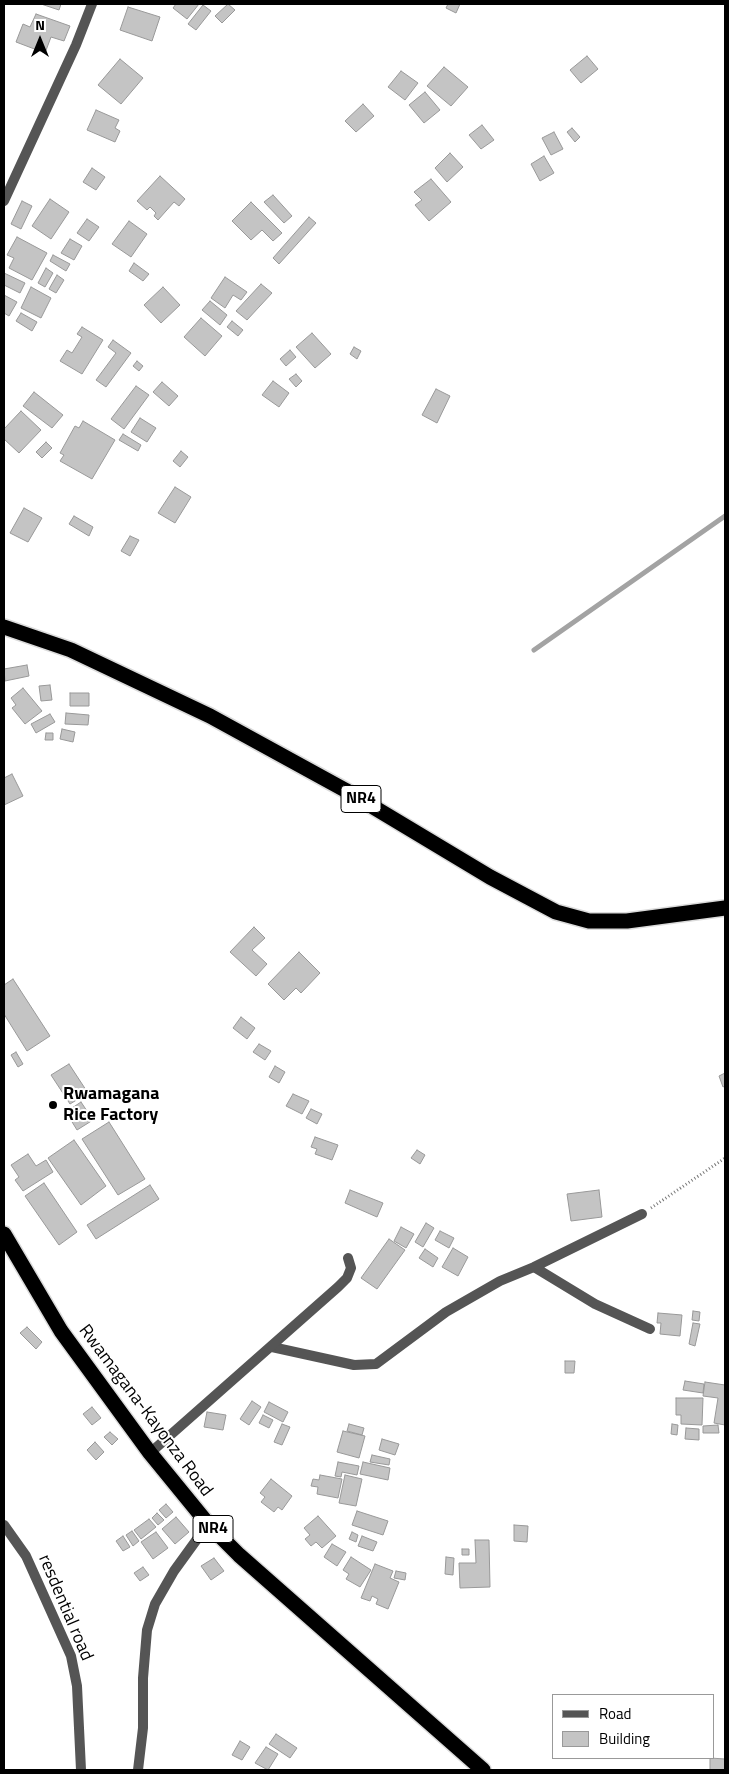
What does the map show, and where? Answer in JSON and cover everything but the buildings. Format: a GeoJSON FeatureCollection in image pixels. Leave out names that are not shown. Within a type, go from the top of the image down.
{"type":"FeatureCollection","features":[{"type":"Feature","properties":{"kind":"highway","name":"NR4"},"geometry":{"type":"LineString","coordinates":[[4,627],[72,650],[210,716],[344,790],[490,877],[556,912],[589,920],[627,921],[725,908]]}},
{"type":"Feature","properties":{"kind":"highway","name":"Rwamagana-Kayonza Road"},"geometry":{"type":"LineString","coordinates":[[4,1234],[61,1331],[150,1453],[208,1524],[239,1555],[482,1770]]}},
{"type":"Feature","properties":{"kind":"street"},"geometry":{"type":"LineString","coordinates":[[4,201],[76,45],[92,4]]}},
{"type":"Feature","properties":{"kind":"street"},"geometry":{"type":"LineString","coordinates":[[272,1347],[354,1365],[376,1364],[446,1312],[500,1281],[534,1267],[642,1214]]}},
{"type":"Feature","properties":{"kind":"street"},"geometry":{"type":"LineString","coordinates":[[150,1453],[272,1347],[347,1278],[351,1268],[348,1258]]}},
{"type":"Feature","properties":{"kind":"street"},"geometry":{"type":"LineString","coordinates":[[534,1267],[595,1304],[650,1329]]}},
{"type":"Feature","properties":{"kind":"street"},"geometry":{"type":"LineString","coordinates":[[138,1770],[143,1728],[143,1678],[147,1630],[155,1604],[174,1571],[208,1524]]}},
{"type":"Feature","properties":{"kind":"street","name":"resdential road"},"geometry":{"type":"LineString","coordinates":[[4,1525],[26,1556],[72,1656],[77,1686],[81,1770]]}},
{"type":"Feature","properties":{"kind":"path"},"geometry":{"type":"LineString","coordinates":[[642,1214],[725,1158]]}},
{"type":"Feature","properties":{"kind":"waterway"},"geometry":{"type":"LineString","coordinates":[[534,650],[725,516]]}},
{"type":"Feature","properties":{"kind":"place","name":"Rwamagana Rice Factory"},"geometry":{"type":"Point","coordinates":[53,1105]}}]}
